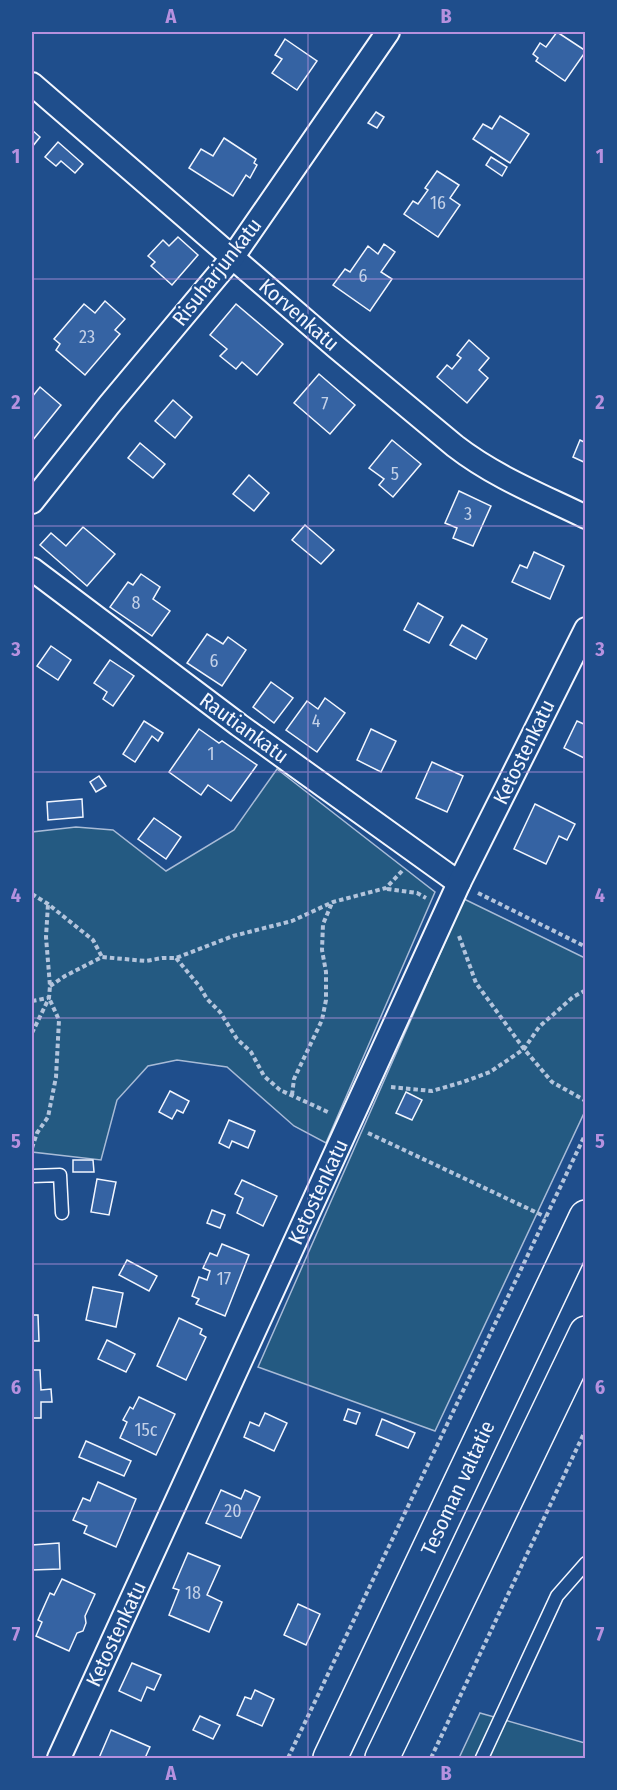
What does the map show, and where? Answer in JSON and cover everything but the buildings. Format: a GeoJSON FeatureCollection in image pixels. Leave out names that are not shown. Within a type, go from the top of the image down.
{"type":"FeatureCollection","features":[{"type":"Feature","properties":{"kind":"main road","name":"Tesoman valtatie"},"geometry":{"type":"LineString","coordinates":[[330,1758],[585,1217]]}},
{"type":"Feature","properties":{"kind":"main road"},"geometry":{"type":"LineString","coordinates":[[382,1758],[585,1333]]}},
{"type":"Feature","properties":{"kind":"street","name":"Risuharjunkatu"},"geometry":{"type":"LineString","coordinates":[[32,502],[109,405],[232,258],[388,32]]}},
{"type":"Feature","properties":{"kind":"street","name":"Korvenkatu"},"geometry":{"type":"LineString","coordinates":[[32,84],[232,258],[476,462],[585,517]]}},
{"type":"Feature","properties":{"kind":"street","name":"Rautiankatu"},"geometry":{"type":"LineString","coordinates":[[32,568],[239,725],[459,884]]}},
{"type":"Feature","properties":{"kind":"street","name":"Ketostenkatu"},"geometry":{"type":"LineString","coordinates":[[59,1758],[445,912],[585,629]]}},
{"type":"Feature","properties":{"kind":"lane"},"geometry":{"type":"LineString","coordinates":[[32,1176],[60,1175],[62,1213]]}},
{"type":"Feature","properties":{"kind":"lane"},"geometry":{"type":"LineString","coordinates":[[482,1758],[557,1596],[585,1563]]}},
{"type":"Feature","properties":{"kind":"path"},"geometry":{"type":"LineString","coordinates":[[386,888],[398,876]]}},
{"type":"Feature","properties":{"kind":"path"},"geometry":{"type":"LineString","coordinates":[[459,884],[585,947]]}},
{"type":"Feature","properties":{"kind":"path"},"geometry":{"type":"LineString","coordinates":[[50,986],[102,957],[146,961],[176,958],[233,936],[292,921],[333,902],[386,888],[417,893],[445,912],[461,939],[476,983],[524,1049],[552,1082],[585,1101]]}},
{"type":"Feature","properties":{"kind":"path"},"geometry":{"type":"LineString","coordinates":[[32,894],[93,940],[102,957]]}},
{"type":"Feature","properties":{"kind":"path"},"geometry":{"type":"LineString","coordinates":[[292,1095],[294,1079],[322,1020],[326,1000],[326,972],[322,950],[323,924],[333,902]]}},
{"type":"Feature","properties":{"kind":"path"},"geometry":{"type":"LineString","coordinates":[[32,1033],[49,998],[46,937],[48,904]]}},
{"type":"Feature","properties":{"kind":"path"},"geometry":{"type":"LineString","coordinates":[[176,958],[207,999],[220,1012],[237,1039],[251,1052],[264,1076],[280,1090],[546,1217]]}},
{"type":"Feature","properties":{"kind":"path"},"geometry":{"type":"LineString","coordinates":[[366,1085],[432,1091],[490,1072],[524,1049],[539,1027],[573,997],[585,990]]}},
{"type":"Feature","properties":{"kind":"path"},"geometry":{"type":"LineString","coordinates":[[32,1001],[49,998]]}},
{"type":"Feature","properties":{"kind":"path"},"geometry":{"type":"LineString","coordinates":[[32,1148],[37,1133],[48,1117],[56,1077],[59,1020],[49,998]]}},
{"type":"Feature","properties":{"kind":"path"},"geometry":{"type":"LineString","coordinates":[[288,1758],[585,1132]]}},
{"type":"Feature","properties":{"kind":"path"},"geometry":{"type":"LineString","coordinates":[[431,1758],[585,1430]]}},
{"type":"Feature","properties":{"kind":"shaded area"},"geometry":{"type":"Polygon","coordinates":[[[277,769],[435,892],[326,1143],[294,1126],[227,1067],[177,1060],[148,1066],[117,1100],[101,1160],[32,1152],[32,832],[76,827],[113,830],[166,871],[234,830],[277,769]]]}},
{"type":"Feature","properties":{"kind":"shaded area"},"geometry":{"type":"Polygon","coordinates":[[[464,899],[585,958],[585,1111],[435,1431],[258,1367],[464,899]]]}},
{"type":"Feature","properties":{"kind":"shaded area"},"geometry":{"type":"Polygon","coordinates":[[[480,1713],[585,1743],[585,1758],[459,1758],[480,1713]]]}}]}
